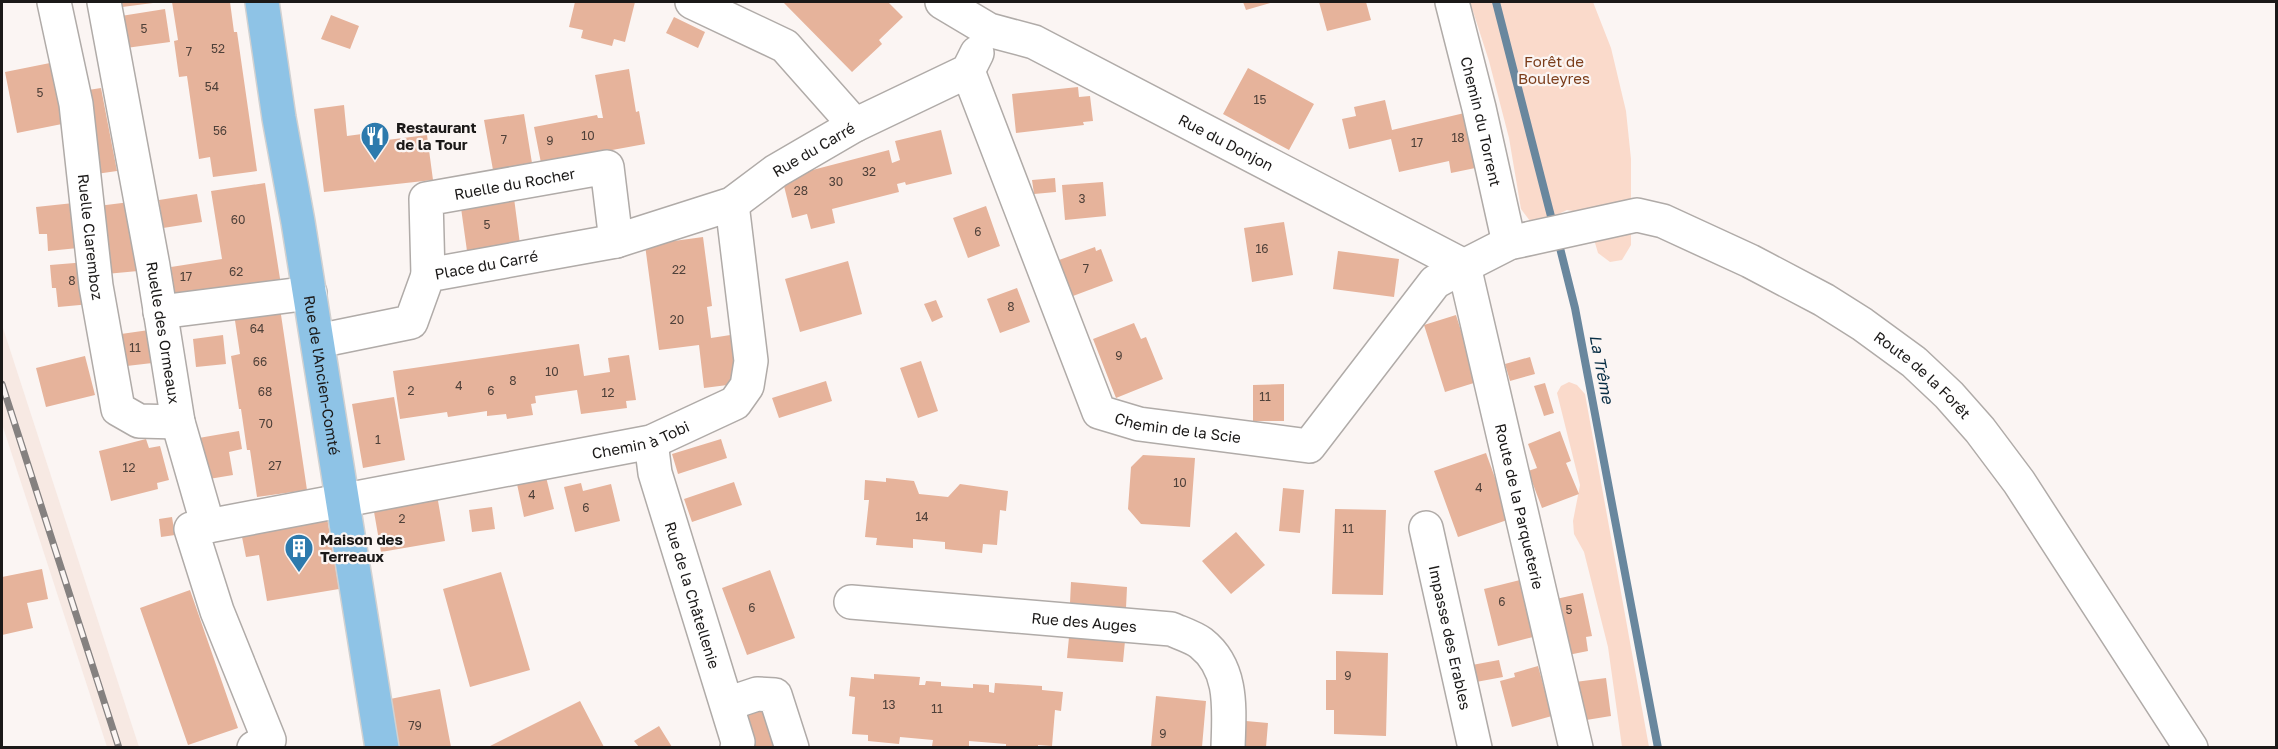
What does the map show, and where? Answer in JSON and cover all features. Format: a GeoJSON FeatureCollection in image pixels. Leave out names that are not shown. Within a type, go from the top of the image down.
{"type":"FeatureCollection","features":[{"type":"Feature","properties":{"kind":"main road","name":"Rue de l'Ancien-Comté"},"geometry":{"type":"LineString","coordinates":[[262,2],[382,747]]}},
{"type":"Feature","properties":{"kind":"street","name":"Ruelle Claremboz"},"geometry":{"type":"LineString","coordinates":[[54,2],[76,104],[96,286],[118,409],[139,421],[178,422]]}},
{"type":"Feature","properties":{"kind":"street","name":"Ruelle des Ormeaux"},"geometry":{"type":"LineString","coordinates":[[104,2],[178,422],[208,526]]}},
{"type":"Feature","properties":{"kind":"street"},"geometry":{"type":"LineString","coordinates":[[692,2],[785,46],[855,125]]}},
{"type":"Feature","properties":{"kind":"street","name":"Rue du Donjon"},"geometry":{"type":"LineString","coordinates":[[942,2],[989,30],[1034,42],[1464,266]]}},
{"type":"Feature","properties":{"kind":"street","name":"Chemin du Torrent"},"geometry":{"type":"LineString","coordinates":[[1452,2],[1479,108],[1519,241]]}},
{"type":"Feature","properties":{"kind":"street"},"geometry":{"type":"LineString","coordinates":[[968,71],[989,30]]}},
{"type":"Feature","properties":{"kind":"street","name":"Rue du Carré"},"geometry":{"type":"LineString","coordinates":[[616,241],[732,204],[776,171],[855,125],[968,71]]}},
{"type":"Feature","properties":{"kind":"street","name":"Chemin de la Scie"},"geometry":{"type":"LineString","coordinates":[[968,71],[1099,412],[1139,424],[1309,446],[1435,282],[1464,266]]}},
{"type":"Feature","properties":{"kind":"street","name":"Ruelle du Rocher"},"geometry":{"type":"LineString","coordinates":[[428,275],[426,199],[437,197],[607,167],[616,241]]}},
{"type":"Feature","properties":{"kind":"street","name":"Chemin à Tobi"},"geometry":{"type":"LineString","coordinates":[[343,502],[651,442],[735,403],[747,386],[751,361],[732,204]]}},
{"type":"Feature","properties":{"kind":"street","name":"Route de la Forêt"},"geometry":{"type":"LineString","coordinates":[[1519,241],[1637,215],[1663,221],[1824,300],[1914,362],[1980,430],[2019,482],[2191,747]]}},
{"type":"Feature","properties":{"kind":"street","name":"Place du Carré"},"geometry":{"type":"LineString","coordinates":[[318,341],[411,322],[428,275],[616,241]]}},
{"type":"Feature","properties":{"kind":"street"},"geometry":{"type":"LineString","coordinates":[[1464,266],[1519,241]]}},
{"type":"Feature","properties":{"kind":"street","name":"Route de la Parqueterie"},"geometry":{"type":"LineString","coordinates":[[1464,266],[1576,747]]}},
{"type":"Feature","properties":{"kind":"street"},"geometry":{"type":"LineString","coordinates":[[160,312],[310,293]]}},
{"type":"Feature","properties":{"kind":"street","name":"Rue de la Châtellenie"},"geometry":{"type":"LineString","coordinates":[[651,442],[655,473],[727,704],[738,742],[737,747]]}},
{"type":"Feature","properties":{"kind":"street"},"geometry":{"type":"LineString","coordinates":[[261,744],[191,530],[343,502]]}},
{"type":"Feature","properties":{"kind":"street","name":"Impasse des Erables"},"geometry":{"type":"LineString","coordinates":[[1426,528],[1475,747]]}},
{"type":"Feature","properties":{"kind":"street","name":"Rue des Auges"},"geometry":{"type":"LineString","coordinates":[[851,602],[1171,629],[1200,643],[1222,668],[1230,701],[1228,747]]}},
{"type":"Feature","properties":{"kind":"street"},"geometry":{"type":"LineString","coordinates":[[727,704],[757,694],[775,694],[792,747]]}},
{"type":"Feature","properties":{"kind":"shaded area"},"geometry":{"type":"Polygon","coordinates":[[[2,325],[139,747],[107,747],[2,424],[2,325]]]}},
{"type":"Feature","properties":{"kind":"green space","name":"Forêt de Bouleyres"},"geometry":{"type":"Polygon","coordinates":[[[1470,2],[1593,2],[1611,48],[1626,111],[1631,159],[1631,245],[1622,260],[1610,262],[1598,253],[1588,219],[1583,213],[1567,210],[1538,224],[1530,221],[1521,209],[1509,138],[1489,61],[1470,2]]]}},
{"type":"Feature","properties":{"kind":"green space"},"geometry":{"type":"Polygon","coordinates":[[[1569,382],[1577,385],[1585,394],[1649,747],[1622,747],[1608,647],[1584,552],[1574,534],[1573,521],[1580,485],[1557,393],[1561,386],[1569,382]]]}},
{"type":"Feature","properties":{"kind":"building"},"geometry":{"type":"Polygon","coordinates":[[[121,2],[152,2],[153,3],[122,7],[121,2]]]}},
{"type":"Feature","properties":{"kind":"building"},"geometry":{"type":"Polygon","coordinates":[[[172,2],[230,2],[234,32],[237,32],[257,171],[213,177],[210,157],[199,159],[187,76],[179,77],[174,41],[178,40],[172,2]]]}},
{"type":"Feature","properties":{"kind":"building"},"geometry":{"type":"Polygon","coordinates":[[[575,2],[635,2],[625,42],[614,39],[612,46],[581,38],[583,30],[569,27],[575,2]]]}},
{"type":"Feature","properties":{"kind":"building"},"geometry":{"type":"Polygon","coordinates":[[[783,2],[888,2],[903,17],[879,40],[882,44],[852,72],[783,2]]]}},
{"type":"Feature","properties":{"kind":"building"},"geometry":{"type":"Polygon","coordinates":[[[1243,2],[1274,2],[1246,10],[1243,2]]]}},
{"type":"Feature","properties":{"kind":"building"},"geometry":{"type":"Polygon","coordinates":[[[1319,2],[1366,2],[1371,20],[1327,31],[1319,2]]]}},
{"type":"Feature","properties":{"kind":"building"},"geometry":{"type":"Polygon","coordinates":[[[165,9],[170,42],[126,48],[121,16],[165,9]]]}},
{"type":"Feature","properties":{"kind":"building"},"geometry":{"type":"Polygon","coordinates":[[[331,15],[359,26],[350,49],[321,39],[331,15]]]}},
{"type":"Feature","properties":{"kind":"building"},"geometry":{"type":"Polygon","coordinates":[[[674,17],[705,32],[698,48],[666,33],[674,17]]]}},
{"type":"Feature","properties":{"kind":"building"},"geometry":{"type":"Polygon","coordinates":[[[60,61],[72,122],[17,133],[5,72],[60,61]]]}},
{"type":"Feature","properties":{"kind":"building"},"geometry":{"type":"Polygon","coordinates":[[[1248,68],[1314,104],[1289,150],[1223,114],[1248,68]]]}},
{"type":"Feature","properties":{"kind":"building"},"geometry":{"type":"Polygon","coordinates":[[[629,69],[636,112],[639,111],[645,144],[541,163],[534,127],[597,115],[598,118],[603,118],[595,75],[629,69]]]}},
{"type":"Feature","properties":{"kind":"building"},"geometry":{"type":"Polygon","coordinates":[[[1078,87],[1079,97],[1090,96],[1093,121],[1083,122],[1084,125],[1016,133],[1012,94],[1078,87]]]}},
{"type":"Feature","properties":{"kind":"building"},"geometry":{"type":"Polygon","coordinates":[[[101,88],[117,171],[96,174],[82,91],[101,88]]]}},
{"type":"Feature","properties":{"kind":"building"},"geometry":{"type":"Polygon","coordinates":[[[1385,100],[1392,130],[1473,111],[1485,166],[1451,173],[1449,161],[1399,172],[1391,139],[1349,149],[1342,119],[1356,116],[1354,107],[1385,100]]]}},
{"type":"Feature","properties":{"kind":"building","name":"Restaurant de la Tour"},"geometry":{"type":"Polygon","coordinates":[[[344,105],[347,136],[362,134],[363,143],[427,135],[433,180],[324,192],[314,109],[344,105]]]}},
{"type":"Feature","properties":{"kind":"building"},"geometry":{"type":"Polygon","coordinates":[[[524,114],[532,163],[493,170],[484,120],[524,114]]]}},
{"type":"Feature","properties":{"kind":"building"},"geometry":{"type":"Polygon","coordinates":[[[941,130],[952,174],[906,185],[905,182],[897,184],[899,192],[832,209],[835,223],[811,229],[807,214],[792,218],[782,178],[889,150],[892,163],[900,160],[895,141],[941,130]]]}},
{"type":"Feature","properties":{"kind":"building"},"geometry":{"type":"Polygon","coordinates":[[[1055,178],[1056,192],[1034,194],[1032,180],[1055,178]]]}},
{"type":"Feature","properties":{"kind":"building"},"geometry":{"type":"Polygon","coordinates":[[[1103,182],[1106,216],[1065,220],[1062,185],[1103,182]]]}},
{"type":"Feature","properties":{"kind":"building"},"geometry":{"type":"Polygon","coordinates":[[[265,183],[281,285],[176,302],[171,267],[222,259],[211,191],[265,183]]]}},
{"type":"Feature","properties":{"kind":"building"},"geometry":{"type":"Polygon","coordinates":[[[197,194],[202,222],[163,228],[159,200],[197,194]]]}},
{"type":"Feature","properties":{"kind":"building"},"geometry":{"type":"Polygon","coordinates":[[[514,198],[520,244],[467,251],[461,208],[499,203],[498,200],[514,198]]]}},
{"type":"Feature","properties":{"kind":"building"},"geometry":{"type":"Polygon","coordinates":[[[83,202],[88,247],[48,251],[47,234],[39,234],[36,207],[83,202]]]}},
{"type":"Feature","properties":{"kind":"building"},"geometry":{"type":"Polygon","coordinates":[[[130,202],[138,271],[106,274],[98,206],[130,202]]]}},
{"type":"Feature","properties":{"kind":"building"},"geometry":{"type":"Polygon","coordinates":[[[986,206],[1000,246],[968,258],[953,218],[986,206]]]}},
{"type":"Feature","properties":{"kind":"building"},"geometry":{"type":"Polygon","coordinates":[[[1284,222],[1293,275],[1252,282],[1244,228],[1284,222]]]}},
{"type":"Feature","properties":{"kind":"building"},"geometry":{"type":"Polygon","coordinates":[[[703,237],[712,306],[707,307],[711,338],[737,334],[743,383],[704,388],[699,345],[659,350],[645,245],[703,237]]]}},
{"type":"Feature","properties":{"kind":"building"},"geometry":{"type":"Polygon","coordinates":[[[1095,247],[1096,251],[1101,249],[1113,281],[1073,296],[1059,260],[1095,247]]]}},
{"type":"Feature","properties":{"kind":"building"},"geometry":{"type":"Polygon","coordinates":[[[1338,251],[1399,259],[1394,297],[1333,289],[1338,251]]]}},
{"type":"Feature","properties":{"kind":"building"},"geometry":{"type":"Polygon","coordinates":[[[848,261],[862,314],[800,332],[785,279],[848,261]]]}},
{"type":"Feature","properties":{"kind":"building"},"geometry":{"type":"Polygon","coordinates":[[[87,262],[91,304],[58,307],[56,288],[52,288],[50,265],[87,262]]]}},
{"type":"Feature","properties":{"kind":"building"},"geometry":{"type":"Polygon","coordinates":[[[1017,288],[1030,322],[1000,333],[987,299],[1017,288]]]}},
{"type":"Feature","properties":{"kind":"building"},"geometry":{"type":"Polygon","coordinates":[[[936,300],[943,317],[932,322],[924,304],[936,300]]]}},
{"type":"Feature","properties":{"kind":"building"},"geometry":{"type":"Polygon","coordinates":[[[280,308],[307,490],[257,497],[231,356],[240,354],[234,314],[280,308]]]}},
{"type":"Feature","properties":{"kind":"building"},"geometry":{"type":"Polygon","coordinates":[[[1456,315],[1477,382],[1445,392],[1424,325],[1456,315]]]}},
{"type":"Feature","properties":{"kind":"building"},"geometry":{"type":"Polygon","coordinates":[[[1134,323],[1141,339],[1146,337],[1163,379],[1116,398],[1093,339],[1134,323]]]}},
{"type":"Feature","properties":{"kind":"building"},"geometry":{"type":"Polygon","coordinates":[[[156,329],[161,362],[118,367],[114,335],[156,329]]]}},
{"type":"Feature","properties":{"kind":"building"},"geometry":{"type":"Polygon","coordinates":[[[223,335],[226,364],[196,367],[193,339],[223,335]]]}},
{"type":"Feature","properties":{"kind":"building"},"geometry":{"type":"Polygon","coordinates":[[[579,344],[584,376],[610,372],[608,358],[629,355],[636,400],[626,401],[627,408],[581,414],[577,390],[535,396],[536,403],[531,404],[533,415],[507,419],[506,414],[487,416],[487,411],[448,417],[447,412],[400,419],[393,371],[579,344]]]}},
{"type":"Feature","properties":{"kind":"building"},"geometry":{"type":"Polygon","coordinates":[[[85,356],[95,395],[46,407],[36,368],[85,356]]]}},
{"type":"Feature","properties":{"kind":"building"},"geometry":{"type":"Polygon","coordinates":[[[1530,357],[1535,374],[1510,381],[1505,364],[1530,357]]]}},
{"type":"Feature","properties":{"kind":"building"},"geometry":{"type":"Polygon","coordinates":[[[921,361],[938,411],[918,418],[900,368],[921,361]]]}},
{"type":"Feature","properties":{"kind":"building"},"geometry":{"type":"Polygon","coordinates":[[[826,381],[832,401],[779,418],[772,398],[826,381]]]}},
{"type":"Feature","properties":{"kind":"building"},"geometry":{"type":"Polygon","coordinates":[[[1545,383],[1554,413],[1544,416],[1534,386],[1545,383]]]}},
{"type":"Feature","properties":{"kind":"building"},"geometry":{"type":"Polygon","coordinates":[[[1284,384],[1284,421],[1253,421],[1253,385],[1284,384]]]}},
{"type":"Feature","properties":{"kind":"building"},"geometry":{"type":"Polygon","coordinates":[[[394,397],[405,460],[363,468],[352,404],[394,397]]]}},
{"type":"Feature","properties":{"kind":"building"},"geometry":{"type":"Polygon","coordinates":[[[239,431],[242,449],[229,452],[233,475],[203,480],[193,439],[239,431]]]}},
{"type":"Feature","properties":{"kind":"building"},"geometry":{"type":"Polygon","coordinates":[[[1560,431],[1571,461],[1566,463],[1579,494],[1542,508],[1528,471],[1537,468],[1528,444],[1560,431]]]}},
{"type":"Feature","properties":{"kind":"building"},"geometry":{"type":"Polygon","coordinates":[[[146,439],[149,448],[160,446],[169,480],[157,483],[158,489],[111,501],[99,451],[146,439]]]}},
{"type":"Feature","properties":{"kind":"building"},"geometry":{"type":"Polygon","coordinates":[[[721,439],[727,458],[678,474],[672,454],[721,439]]]}},
{"type":"Feature","properties":{"kind":"building"},"geometry":{"type":"Polygon","coordinates":[[[1486,453],[1510,519],[1458,537],[1434,471],[1486,453]]]}},
{"type":"Feature","properties":{"kind":"building"},"geometry":{"type":"Polygon","coordinates":[[[1143,455],[1195,458],[1190,527],[1141,524],[1128,509],[1131,467],[1143,455]]]}},
{"type":"Feature","properties":{"kind":"building"},"geometry":{"type":"Polygon","coordinates":[[[546,477],[554,509],[524,517],[517,484],[546,477]]]}},
{"type":"Feature","properties":{"kind":"building"},"geometry":{"type":"Polygon","coordinates":[[[886,478],[914,481],[919,494],[948,497],[960,484],[1008,491],[1006,511],[1000,510],[997,545],[983,544],[982,553],[945,549],[945,542],[913,539],[913,548],[876,545],[877,538],[865,537],[869,500],[864,500],[865,480],[886,482],[886,478]]]}},
{"type":"Feature","properties":{"kind":"building"},"geometry":{"type":"Polygon","coordinates":[[[734,482],[742,505],[692,522],[684,499],[734,482]]]}},
{"type":"Feature","properties":{"kind":"building"},"geometry":{"type":"Polygon","coordinates":[[[581,483],[583,491],[611,484],[620,521],[575,532],[564,487],[581,483]]]}},
{"type":"Feature","properties":{"kind":"building"},"geometry":{"type":"Polygon","coordinates":[[[1283,488],[1304,490],[1300,533],[1279,531],[1283,488]]]}},
{"type":"Feature","properties":{"kind":"building"},"geometry":{"type":"Polygon","coordinates":[[[437,495],[445,541],[381,552],[373,506],[437,495]]]}},
{"type":"Feature","properties":{"kind":"building"},"geometry":{"type":"Polygon","coordinates":[[[492,507],[495,529],[472,532],[469,510],[492,507]]]}},
{"type":"Feature","properties":{"kind":"building"},"geometry":{"type":"Polygon","coordinates":[[[1335,509],[1386,510],[1383,595],[1332,594],[1335,509]]]}},
{"type":"Feature","properties":{"kind":"building"},"geometry":{"type":"Polygon","coordinates":[[[172,517],[175,535],[161,537],[159,519],[172,517]]]}},
{"type":"Feature","properties":{"kind":"building","name":"Maison des Terreaux"},"geometry":{"type":"Polygon","coordinates":[[[327,517],[339,589],[267,601],[259,555],[246,557],[241,532],[327,517]]]}},
{"type":"Feature","properties":{"kind":"building"},"geometry":{"type":"Polygon","coordinates":[[[1236,532],[1265,565],[1231,594],[1202,561],[1236,532]]]}},
{"type":"Feature","properties":{"kind":"building"},"geometry":{"type":"Polygon","coordinates":[[[42,569],[48,599],[27,603],[33,628],[2,635],[2,577],[42,569]]]}},
{"type":"Feature","properties":{"kind":"building"},"geometry":{"type":"Polygon","coordinates":[[[770,570],[795,638],[747,655],[722,588],[770,570]]]}},
{"type":"Feature","properties":{"kind":"building"},"geometry":{"type":"Polygon","coordinates":[[[501,572],[530,670],[470,687],[443,589],[501,572]]]}},
{"type":"Feature","properties":{"kind":"building"},"geometry":{"type":"Polygon","coordinates":[[[1520,580],[1533,637],[1498,646],[1484,589],[1520,580]]]}},
{"type":"Feature","properties":{"kind":"building"},"geometry":{"type":"Polygon","coordinates":[[[1071,582],[1127,587],[1126,608],[1070,603],[1071,582]]]}},
{"type":"Feature","properties":{"kind":"building"},"geometry":{"type":"Polygon","coordinates":[[[190,590],[238,728],[188,745],[140,608],[190,590]]]}},
{"type":"Feature","properties":{"kind":"building"},"geometry":{"type":"Polygon","coordinates":[[[1583,593],[1592,636],[1586,637],[1588,651],[1568,655],[1556,599],[1583,593]]]}},
{"type":"Feature","properties":{"kind":"building"},"geometry":{"type":"Polygon","coordinates":[[[1069,637],[1125,641],[1123,662],[1067,658],[1069,637]]]}},
{"type":"Feature","properties":{"kind":"building"},"geometry":{"type":"Polygon","coordinates":[[[1336,651],[1388,653],[1386,736],[1334,734],[1334,710],[1326,710],[1326,680],[1336,680],[1336,651]]]}},
{"type":"Feature","properties":{"kind":"building"},"geometry":{"type":"Polygon","coordinates":[[[1499,660],[1503,677],[1476,682],[1472,665],[1499,660]]]}},
{"type":"Feature","properties":{"kind":"building"},"geometry":{"type":"Polygon","coordinates":[[[1538,666],[1552,716],[1512,727],[1500,681],[1515,677],[1514,673],[1538,666]]]}},
{"type":"Feature","properties":{"kind":"building"},"geometry":{"type":"Polygon","coordinates":[[[874,674],[920,677],[919,685],[925,685],[926,681],[941,682],[941,686],[973,688],[973,684],[989,685],[989,692],[994,693],[995,683],[1042,686],[1042,690],[1063,692],[1061,711],[1055,710],[1052,746],[1006,747],[1006,744],[969,741],[969,747],[932,746],[933,740],[900,737],[899,744],[868,741],[868,735],[852,734],[855,697],[849,696],[851,677],[874,679],[874,674]]]}},
{"type":"Feature","properties":{"kind":"building"},"geometry":{"type":"Polygon","coordinates":[[[1606,678],[1611,716],[1580,721],[1575,682],[1606,678]]]}},
{"type":"Feature","properties":{"kind":"building"},"geometry":{"type":"Polygon","coordinates":[[[440,689],[451,747],[399,747],[390,699],[440,689]]]}},
{"type":"Feature","properties":{"kind":"building"},"geometry":{"type":"Polygon","coordinates":[[[1156,696],[1206,701],[1202,747],[1151,747],[1156,696]]]}},
{"type":"Feature","properties":{"kind":"building"},"geometry":{"type":"Polygon","coordinates":[[[580,701],[604,747],[488,747],[580,701]]]}},
{"type":"Feature","properties":{"kind":"building"},"geometry":{"type":"Polygon","coordinates":[[[767,707],[780,747],[755,747],[744,714],[767,707]]]}},
{"type":"Feature","properties":{"kind":"building"},"geometry":{"type":"Polygon","coordinates":[[[1246,721],[1268,723],[1266,747],[1245,747],[1246,721]]]}},
{"type":"Feature","properties":{"kind":"building"},"geometry":{"type":"Polygon","coordinates":[[[659,726],[672,747],[639,747],[634,741],[659,726]]]}},
{"type":"Feature","properties":{"kind":"waterway","name":"La Trême"},"geometry":{"type":"LineString","coordinates":[[1496,2],[1554,228]]}},
{"type":"Feature","properties":{"kind":"waterway","name":"La Trême"},"geometry":{"type":"LineString","coordinates":[[1558,240],[1575,308],[1658,748]]}},
{"type":"Feature","properties":{"kind":"railway"},"geometry":{"type":"LineString","coordinates":[[2,384],[119,748]]}},
{"type":"Feature","properties":{"kind":"place","name":"Restaurant de la Tour"},"geometry":{"type":"Point","coordinates":[375,162]}},
{"type":"Feature","properties":{"kind":"place","name":"Maison des Terreaux"},"geometry":{"type":"Point","coordinates":[299,574]}}]}
